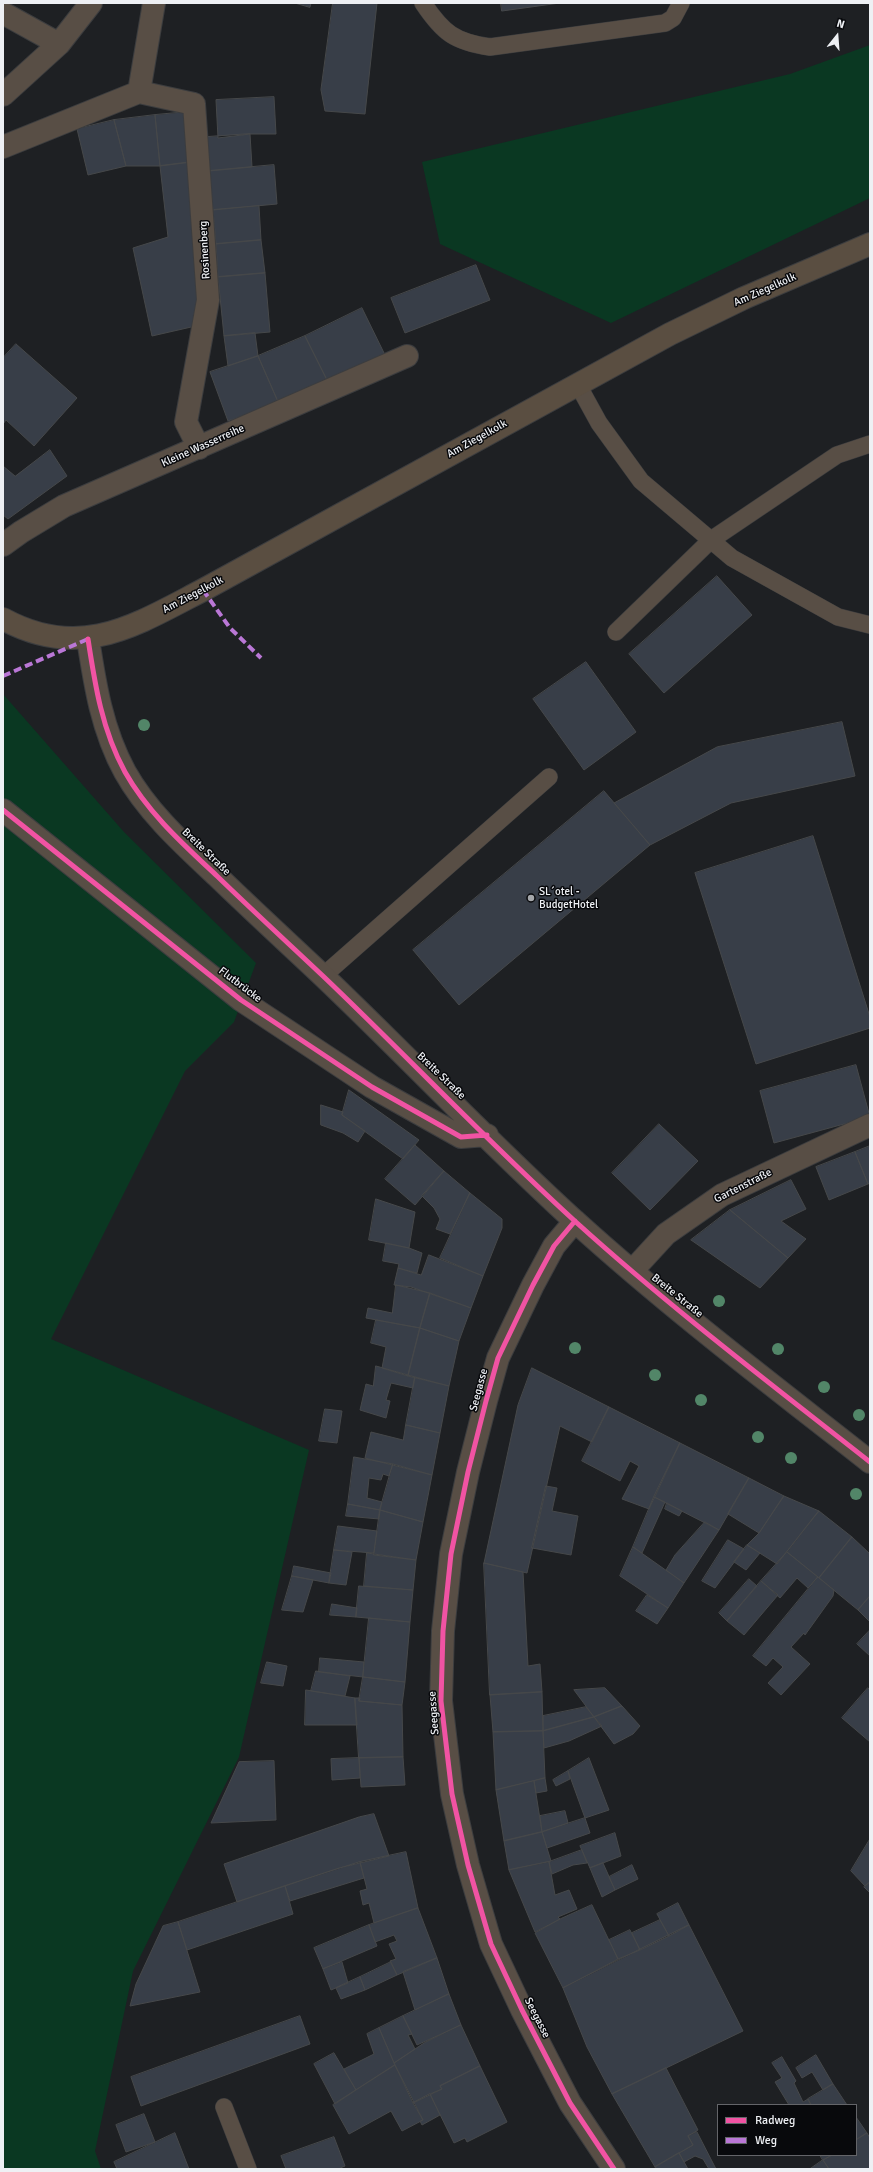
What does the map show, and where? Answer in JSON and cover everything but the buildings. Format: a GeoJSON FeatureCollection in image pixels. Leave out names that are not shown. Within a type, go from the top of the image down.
{"type":"FeatureCollection","features":[{"type":"Feature","properties":{"kind":"main road","name":"Am Ziegelkolk"},"geometry":{"type":"LineString","coordinates":[[3,620],[22,630],[49,637],[88,638],[132,626],[203,590],[577,383],[670,334],[737,302],[870,244]]}},
{"type":"Feature","properties":{"kind":"street"},"geometry":{"type":"LineString","coordinates":[[3,95],[59,44],[91,3]]}},
{"type":"Feature","properties":{"kind":"street"},"geometry":{"type":"LineString","coordinates":[[3,147],[140,92],[154,3]]}},
{"type":"Feature","properties":{"kind":"street"},"geometry":{"type":"LineString","coordinates":[[3,13],[59,44]]}},
{"type":"Feature","properties":{"kind":"street","name":"Rosinenberg"},"geometry":{"type":"LineString","coordinates":[[140,92],[194,104],[208,300],[186,422],[199,448]]}},
{"type":"Feature","properties":{"kind":"street","name":"Kleine Wasserreihe"},"geometry":{"type":"LineString","coordinates":[[3,545],[21,532],[64,506],[407,356]]}},
{"type":"Feature","properties":{"kind":"street","name":"Breite Straße"},"geometry":{"type":"LineString","coordinates":[[88,638],[98,704],[126,773],[140,795],[178,840],[323,976],[575,1221],[632,1271],[870,1462]]}},
{"type":"Feature","properties":{"kind":"street","name":"Flutbrücke"},"geometry":{"type":"LineString","coordinates":[[3,810],[241,1000],[372,1087],[461,1137],[486,1135]]}},
{"type":"Feature","properties":{"kind":"street","name":"Gartenstraße"},"geometry":{"type":"LineString","coordinates":[[632,1271],[666,1234],[722,1195],[870,1125]]}},
{"type":"Feature","properties":{"kind":"street","name":"Seegasse"},"geometry":{"type":"LineString","coordinates":[[575,1221],[554,1246],[533,1285],[498,1358],[468,1472],[452,1554],[443,1631],[441,1701],[452,1794],[468,1865],[490,1944],[570,2103],[614,2169]]}},
{"type":"Feature","properties":{"kind":"lane"},"geometry":{"type":"LineString","coordinates":[[423,3],[433,18],[455,39],[474,45],[490,46],[665,23],[673,18],[681,3]]}},
{"type":"Feature","properties":{"kind":"lane"},"geometry":{"type":"LineString","coordinates":[[577,383],[599,423],[641,481],[732,558],[838,617],[870,625]]}},
{"type":"Feature","properties":{"kind":"lane"},"geometry":{"type":"LineString","coordinates":[[616,632],[711,540],[837,454],[870,444]]}},
{"type":"Feature","properties":{"kind":"lane"},"geometry":{"type":"LineString","coordinates":[[323,976],[549,776]]}},
{"type":"Feature","properties":{"kind":"lane"},"geometry":{"type":"LineString","coordinates":[[224,2107],[248,2169]]}},
{"type":"Feature","properties":{"kind":"green space"},"geometry":{"type":"Polygon","coordinates":[[[870,45],[870,198],[611,323],[440,244],[422,162],[790,74],[870,45]]]}},
{"type":"Feature","properties":{"kind":"green space"},"geometry":{"type":"Polygon","coordinates":[[[3,694],[124,832],[256,963],[234,1022],[185,1071],[51,1339],[309,1450],[239,1757],[133,1971],[95,2151],[101,2169],[3,2169],[3,694]]]}},
{"type":"Feature","properties":{"kind":"marked path"},"geometry":{"type":"LineString","coordinates":[[203,590],[230,628],[261,658]]}},
{"type":"Feature","properties":{"kind":"marked path"},"geometry":{"type":"LineString","coordinates":[[3,676],[88,639]]}},
{"type":"Feature","properties":{"kind":"cycle path"},"geometry":{"type":"LineString","coordinates":[[88,639],[100,707],[110,740],[134,787],[167,828],[323,976],[577,1223],[685,1315],[870,1462]]}},
{"type":"Feature","properties":{"kind":"cycle path"},"geometry":{"type":"LineString","coordinates":[[3,810],[241,1000],[372,1087],[461,1137],[487,1135]]}},
{"type":"Feature","properties":{"kind":"cycle path"},"geometry":{"type":"LineString","coordinates":[[575,1221],[554,1246],[533,1285],[498,1358],[468,1472],[451,1554],[443,1631],[441,1701],[452,1794],[468,1865],[491,1944],[522,2010],[570,2103],[614,2169]]}},
{"type":"Feature","properties":{"kind":"place","name":"SL´otel - BudgetHotel"},"geometry":{"type":"Point","coordinates":[531,898]}}]}
